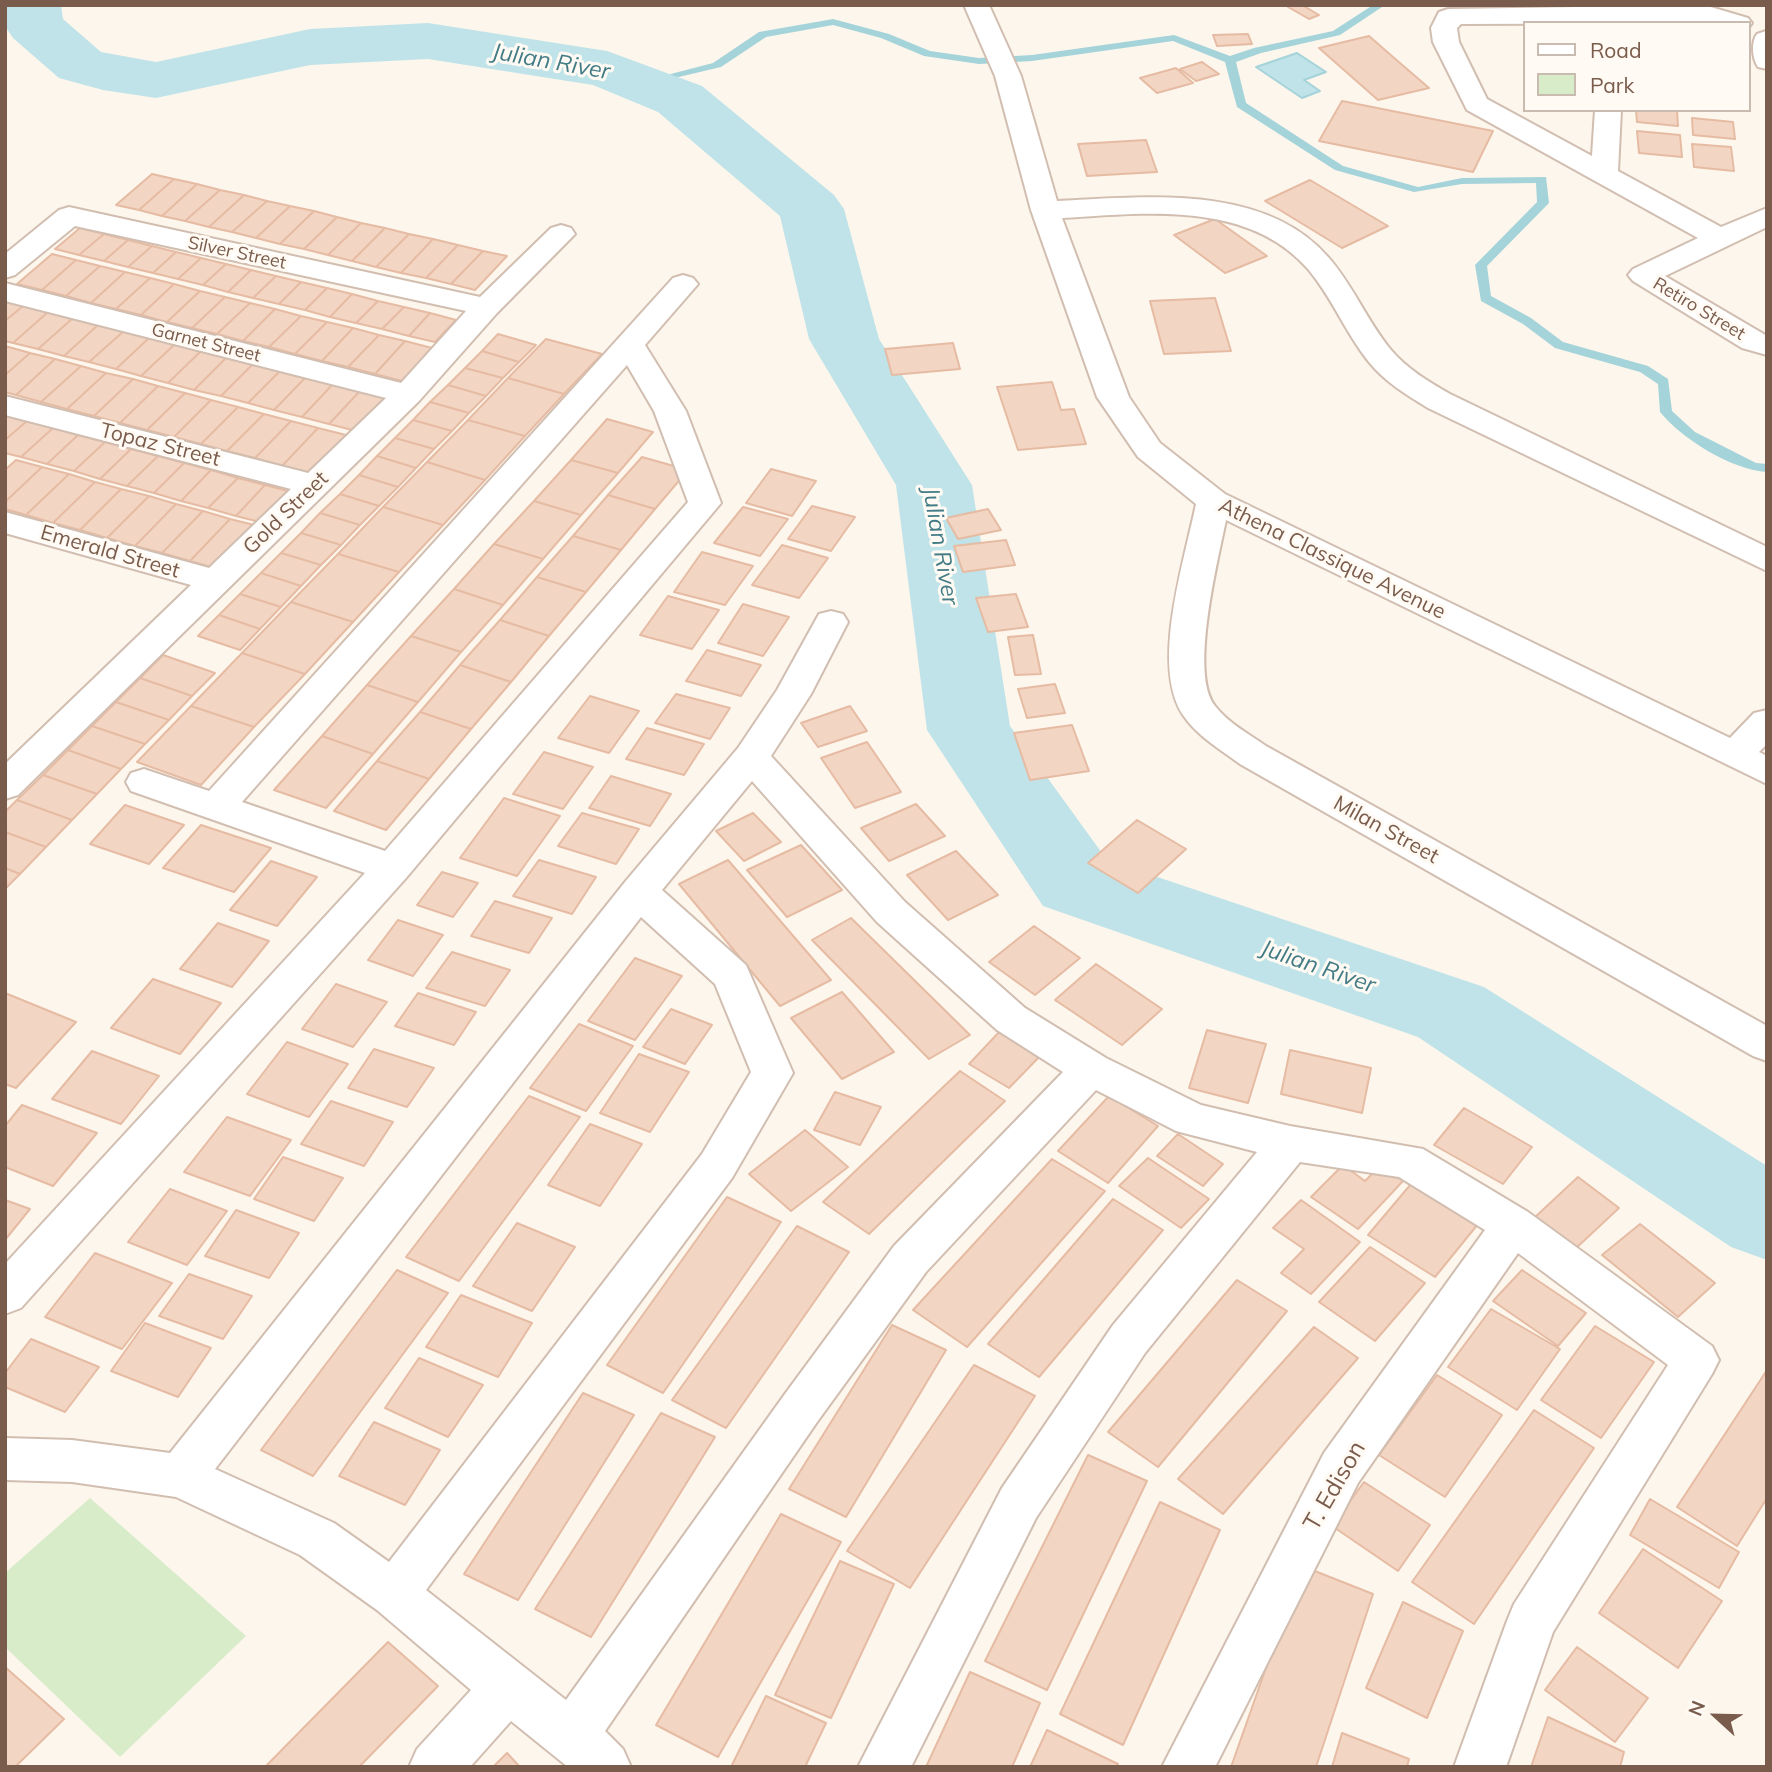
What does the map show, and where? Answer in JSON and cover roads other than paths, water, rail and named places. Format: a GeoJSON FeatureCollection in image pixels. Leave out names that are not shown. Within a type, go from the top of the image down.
{"type":"FeatureCollection","features":[{"type":"Feature","properties":{"kind":"street","name":"Athena Classique Avenue"},"geometry":{"type":"LineString","coordinates":[[976,5],[1008,76],[1045,210],[1113,397],[1149,450],[1213,501],[1767,771]]}},
{"type":"Feature","properties":{"kind":"street"},"geometry":{"type":"LineString","coordinates":[[1720,238],[1604,177],[1476,104],[1446,42],[1444,29],[1448,17],[1614,18],[1704,13],[1732,21]]}},
{"type":"Feature","properties":{"kind":"street"},"geometry":{"type":"LineString","coordinates":[[1751,30],[1766,40],[1767,61]]}},
{"type":"Feature","properties":{"kind":"street"},"geometry":{"type":"LineString","coordinates":[[1604,177],[1608,112]]}},
{"type":"Feature","properties":{"kind":"street"},"geometry":{"type":"LineString","coordinates":[[1045,210],[1179,205],[1221,210],[1258,222],[1289,239],[1316,260],[1381,357],[1406,380],[1439,401],[1767,560]]}},
{"type":"Feature","properties":{"kind":"street","name":"Silver Street"},"geometry":{"type":"LineString","coordinates":[[5,269],[69,216],[486,307]]}},
{"type":"Feature","properties":{"kind":"street","name":"Retiro Street"},"geometry":{"type":"LineString","coordinates":[[1767,216],[1643,275],[1753,342],[1767,346]]}},
{"type":"Feature","properties":{"kind":"street","name":"Gold Street"},"geometry":{"type":"LineString","coordinates":[[13,768],[215,581],[408,394],[486,307],[561,234]]}},
{"type":"Feature","properties":{"kind":"street"},"geometry":{"type":"LineString","coordinates":[[216,807],[683,284]]}},
{"type":"Feature","properties":{"kind":"street","name":"Garnet Street"},"geometry":{"type":"LineString","coordinates":[[5,292],[408,394]]}},
{"type":"Feature","properties":{"kind":"street"},"geometry":{"type":"LineString","coordinates":[[5,1295],[392,868],[705,503],[670,411],[630,344]]}},
{"type":"Feature","properties":{"kind":"street","name":"Topaz Street"},"geometry":{"type":"LineString","coordinates":[[5,405],[314,485]]}},
{"type":"Feature","properties":{"kind":"street","name":"Milan Street"},"geometry":{"type":"LineString","coordinates":[[1213,501],[1186,662],[1186,681],[1195,706],[1216,729],[1253,755],[1767,1045]]}},
{"type":"Feature","properties":{"kind":"street","name":"Emerald Street"},"geometry":{"type":"LineString","coordinates":[[5,522],[215,581]]}},
{"type":"Feature","properties":{"kind":"street"},"geometry":{"type":"LineString","coordinates":[[181,1476],[639,892],[751,757],[793,694],[831,622]]}},
{"type":"Feature","properties":{"kind":"street"},"geometry":{"type":"LineString","coordinates":[[1735,755],[1767,722]]}},
{"type":"Feature","properties":{"kind":"street"},"geometry":{"type":"LineString","coordinates":[[751,757],[891,912],[1010,1019],[1091,1069],[1191,1119],[1290,1143],[1408,1161],[1513,1225],[1696,1360],[1532,1621],[1480,1767]]}},
{"type":"Feature","properties":{"kind":"street"},"geometry":{"type":"LineString","coordinates":[[144,782],[392,868]]}},
{"type":"Feature","properties":{"kind":"street"},"geometry":{"type":"LineString","coordinates":[[394,1594],[717,1166],[772,1073],[732,976],[639,892]]}},
{"type":"Feature","properties":{"kind":"street"},"geometry":{"type":"LineString","coordinates":[[5,1459],[72,1461],[181,1476],[317,1539],[394,1594],[507,1688],[589,1751],[801,1408],[910,1259],[1091,1069]]}},
{"type":"Feature","properties":{"kind":"street"},"geometry":{"type":"LineString","coordinates":[[884,1767],[1018,1503],[1129,1339],[1290,1143]]}},
{"type":"Feature","properties":{"kind":"street","name":"T. Edison"},"geometry":{"type":"LineString","coordinates":[[1188,1767],[1341,1468],[1513,1225]]}},
{"type":"Feature","properties":{"kind":"street"},"geometry":{"type":"LineString","coordinates":[[435,1767],[507,1688]]}},
{"type":"Feature","properties":{"kind":"water"},"geometry":{"type":"Polygon","coordinates":[[[1297,53],[1326,72],[1304,80],[1320,91],[1302,98],[1256,67],[1297,53]]]}},
{"type":"Feature","properties":{"kind":"waterway","name":"Julian River"},"geometry":{"type":"LineString","coordinates":[[32,5],[34,25],[80,65],[103,72],[156,80],[310,47],[428,41],[607,69],[680,99],[811,209],[844,339],[934,485],[969,730],[1075,883],[1451,1012],[1767,1218]]}},
{"type":"Feature","properties":{"kind":"waterway"},"geometry":{"type":"LineString","coordinates":[[1230,60],[1258,50],[1336,33],[1380,5]]}},
{"type":"Feature","properties":{"kind":"waterway"},"geometry":{"type":"LineString","coordinates":[[645,82],[717,65],[763,34],[833,22],[885,36],[928,54],[979,61],[1032,58],[1174,38],[1230,60]]}},
{"type":"Feature","properties":{"kind":"waterway"},"geometry":{"type":"LineString","coordinates":[[1230,60],[1241,105],[1339,168],[1418,190],[1462,181],[1542,179],[1543,203],[1481,265],[1485,298],[1527,321],[1559,345],[1644,369],[1664,382],[1666,412],[1690,435],[1753,467],[1767,468]]}}]}
